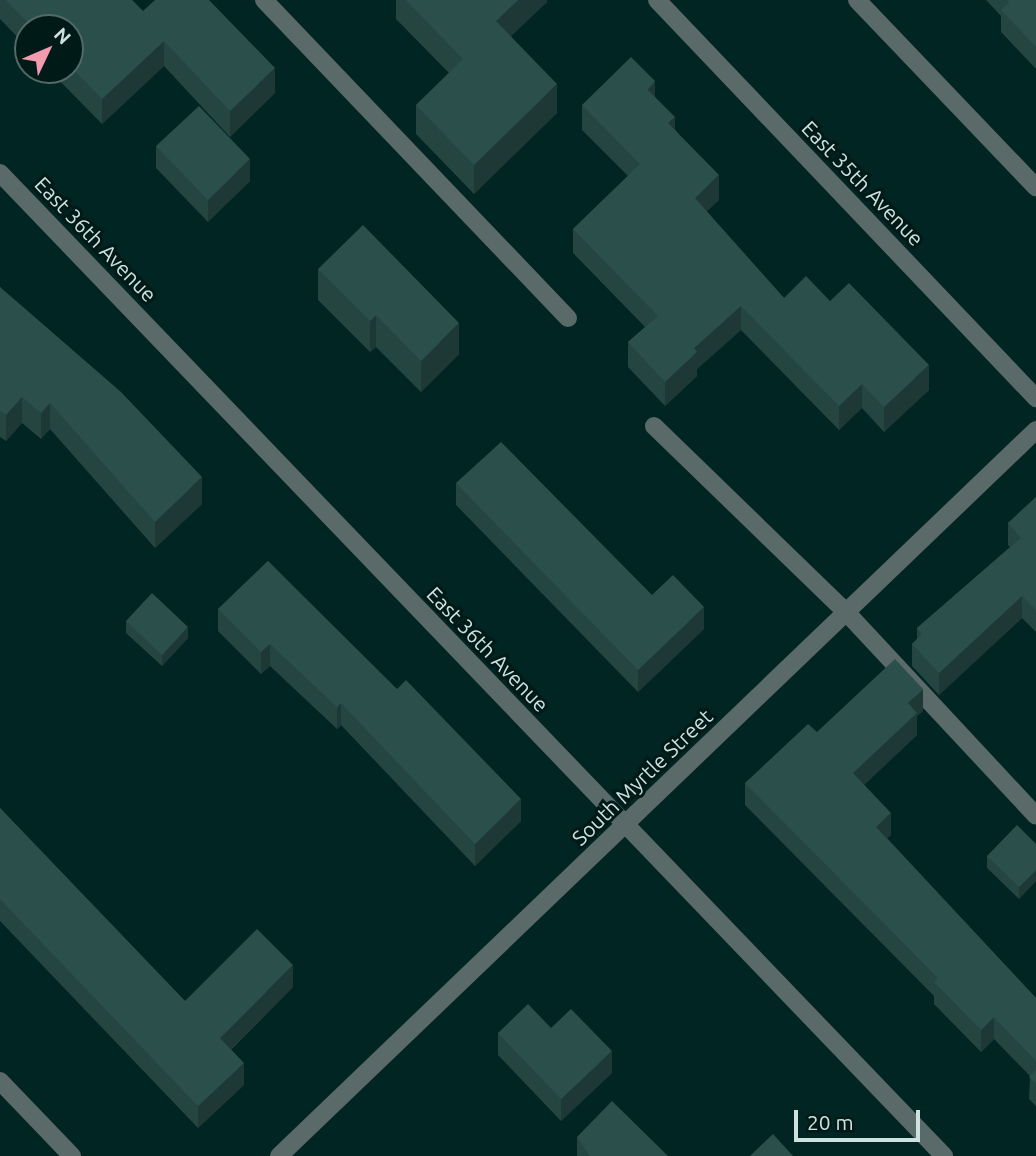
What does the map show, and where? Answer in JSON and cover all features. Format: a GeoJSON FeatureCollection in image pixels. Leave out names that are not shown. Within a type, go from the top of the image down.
{"type":"FeatureCollection","features":[{"type":"Feature","properties":{"kind":"street"},"geometry":{"type":"LineString","coordinates":[[264,0],[568,318]]}},
{"type":"Feature","properties":{"kind":"street","name":"East 35th Avenue"},"geometry":{"type":"LineString","coordinates":[[657,0],[1036,398]]}},
{"type":"Feature","properties":{"kind":"street"},"geometry":{"type":"LineString","coordinates":[[857,0],[1036,187]]}},
{"type":"Feature","properties":{"kind":"street","name":"East 36th Avenue"},"geometry":{"type":"LineString","coordinates":[[0,173],[944,1156]]}},
{"type":"Feature","properties":{"kind":"street"},"geometry":{"type":"LineString","coordinates":[[654,426],[846,613],[1036,816]]}},
{"type":"Feature","properties":{"kind":"street","name":"South Myrtle Street"},"geometry":{"type":"LineString","coordinates":[[279,1156],[1036,430]]}},
{"type":"Feature","properties":{"kind":"street"},"geometry":{"type":"LineString","coordinates":[[0,1081],[72,1156]]}},
{"type":"Feature","properties":{"kind":"building"},"geometry":{"type":"Polygon","coordinates":[[[6,0],[132,0],[143,11],[155,0],[209,0],[275,68],[230,111],[164,41],[102,99],[84,80],[84,14],[20,14],[6,0]]]}},
{"type":"Feature","properties":{"kind":"building"},"geometry":{"type":"Polygon","coordinates":[[[406,0],[518,0],[496,21],[557,84],[474,165],[416,105],[463,59],[406,0]]]}},
{"type":"Feature","properties":{"kind":"building"},"geometry":{"type":"Polygon","coordinates":[[[1007,0],[1036,0],[1036,47],[1001,10],[1009,3],[1007,0]]]}},
{"type":"Feature","properties":{"kind":"building"},"geometry":{"type":"Polygon","coordinates":[[[631,57],[655,81],[648,90],[675,117],[668,123],[719,175],[695,198],[784,298],[806,276],[830,301],[849,283],[929,365],[884,407],[862,384],[839,406],[741,306],[694,348],[697,352],[665,382],[628,342],[658,316],[573,229],[640,164],[582,105],[631,57]]]}},
{"type":"Feature","properties":{"kind":"building"},"geometry":{"type":"Polygon","coordinates":[[[199,106],[250,159],[208,200],[156,146],[199,106]]]}},
{"type":"Feature","properties":{"kind":"building"},"geometry":{"type":"Polygon","coordinates":[[[363,225],[459,323],[421,361],[376,315],[370,321],[318,269],[363,225]]]}},
{"type":"Feature","properties":{"kind":"building"},"geometry":{"type":"Polygon","coordinates":[[[0,287],[121,392],[202,477],[155,522],[50,403],[41,413],[22,397],[6,415],[0,411],[0,287]]]}},
{"type":"Feature","properties":{"kind":"building"},"geometry":{"type":"Polygon","coordinates":[[[501,442],[652,595],[673,575],[704,607],[638,670],[456,483],[501,442]]]}},
{"type":"Feature","properties":{"kind":"building"},"geometry":{"type":"Polygon","coordinates":[[[1036,497],[1036,610],[1022,596],[939,673],[912,644],[922,634],[917,628],[1021,538],[1008,523],[1036,497]]]}},
{"type":"Feature","properties":{"kind":"building"},"geometry":{"type":"Polygon","coordinates":[[[268,561],[397,689],[406,680],[521,799],[475,844],[341,703],[337,707],[270,644],[261,652],[218,609],[268,561]]]}},
{"type":"Feature","properties":{"kind":"building"},"geometry":{"type":"Polygon","coordinates":[[[152,593],[188,627],[162,655],[126,621],[152,593]]]}},
{"type":"Feature","properties":{"kind":"building"},"geometry":{"type":"Polygon","coordinates":[[[895,659],[923,689],[908,703],[917,713],[853,773],[891,813],[876,827],[1036,998],[1036,1061],[994,1017],[981,1030],[934,982],[938,978],[745,783],[808,724],[817,732],[895,659]]]}},
{"type":"Feature","properties":{"kind":"building"},"geometry":{"type":"Polygon","coordinates":[[[0,808],[185,1001],[257,929],[293,965],[220,1038],[244,1063],[198,1106],[0,899],[0,808]]]}},
{"type":"Feature","properties":{"kind":"building"},"geometry":{"type":"Polygon","coordinates":[[[1017,825],[1036,844],[1036,870],[1019,887],[987,856],[1017,825]]]}},
{"type":"Feature","properties":{"kind":"building"},"geometry":{"type":"Polygon","coordinates":[[[528,1004],[551,1028],[571,1009],[612,1051],[561,1099],[498,1033],[528,1004]]]}},
{"type":"Feature","properties":{"kind":"building"},"geometry":{"type":"Polygon","coordinates":[[[1036,1070],[1036,1084],[1029,1077],[1036,1070]]]}},
{"type":"Feature","properties":{"kind":"building"},"geometry":{"type":"Polygon","coordinates":[[[612,1101],[668,1156],[590,1156],[577,1137],[612,1101]]]}},
{"type":"Feature","properties":{"kind":"building"},"geometry":{"type":"Polygon","coordinates":[[[773,1134],[793,1156],[750,1156],[773,1134]]]}}]}
